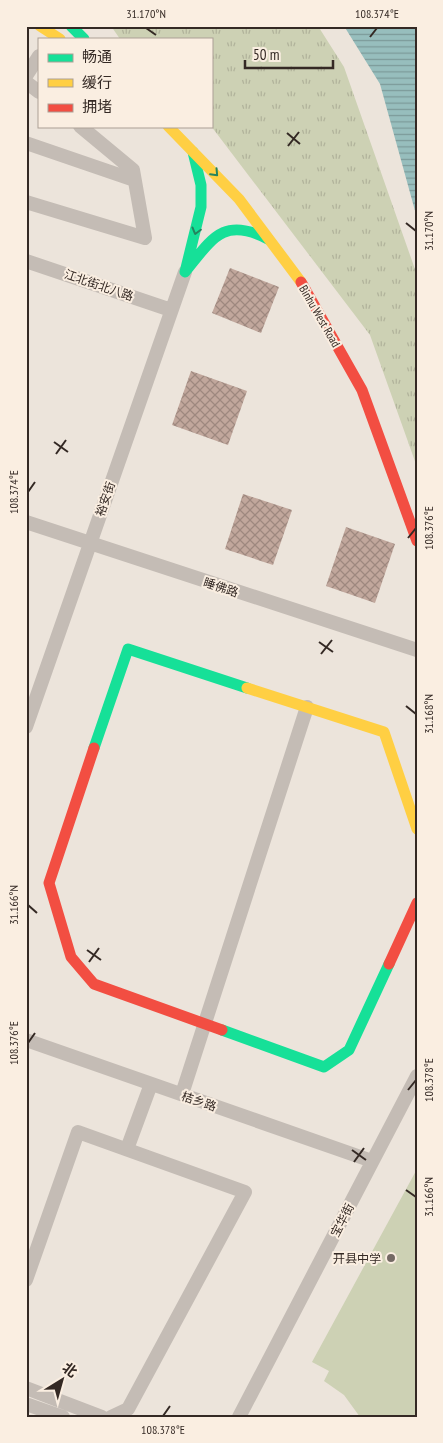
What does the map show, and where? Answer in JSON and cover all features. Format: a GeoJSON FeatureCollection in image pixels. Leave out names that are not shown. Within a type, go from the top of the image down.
{"type":"FeatureCollection","features":[{"type":"Feature","properties":{"kind":"street"},"geometry":{"type":"LineString","coordinates":[[40,26],[56,35]]}},
{"type":"Feature","properties":{"kind":"street"},"geometry":{"type":"LineString","coordinates":[[73,26],[83,38]]}},
{"type":"Feature","properties":{"kind":"street"},"geometry":{"type":"LineString","coordinates":[[26,76],[38,58]]}},
{"type":"Feature","properties":{"kind":"street"},"geometry":{"type":"LineString","coordinates":[[26,82],[38,91]]}},
{"type":"Feature","properties":{"kind":"street"},"geometry":{"type":"LineString","coordinates":[[26,202],[145,238],[132,170],[82,128]]}},
{"type":"Feature","properties":{"kind":"street","name":"Binhu West Road"},"geometry":{"type":"LineString","coordinates":[[170,128],[239,199],[273,242],[308,292],[362,390],[417,541]]}},
{"type":"Feature","properties":{"kind":"street"},"geometry":{"type":"LineString","coordinates":[[26,143],[134,180]]}},
{"type":"Feature","properties":{"kind":"street"},"geometry":{"type":"LineString","coordinates":[[184,272],[200,207],[201,185],[192,149]]}},
{"type":"Feature","properties":{"kind":"street"},"geometry":{"type":"LineString","coordinates":[[221,163],[277,230]]}},
{"type":"Feature","properties":{"kind":"street"},"geometry":{"type":"LineString","coordinates":[[184,272],[214,238],[226,230],[238,227],[255,231],[273,242]]}},
{"type":"Feature","properties":{"kind":"street","name":"Binhu West Road"},"geometry":{"type":"LineString","coordinates":[[288,244],[316,288],[370,387],[417,514]]}},
{"type":"Feature","properties":{"kind":"street","name":"江北街北八路"},"geometry":{"type":"LineString","coordinates":[[26,261],[171,310]]}},
{"type":"Feature","properties":{"kind":"street","name":"裕安街"},"geometry":{"type":"LineString","coordinates":[[27,721],[184,272]]}},
{"type":"Feature","properties":{"kind":"street","name":"睡佛路"},"geometry":{"type":"LineString","coordinates":[[26,522],[417,650]]}},
{"type":"Feature","properties":{"kind":"street"},"geometry":{"type":"LineString","coordinates":[[417,829],[384,732],[128,649],[49,883],[71,958],[94,984],[324,1068],[349,1050],[417,903]]}},
{"type":"Feature","properties":{"kind":"street"},"geometry":{"type":"LineString","coordinates":[[182,1094],[206,1025],[307,707]]}},
{"type":"Feature","properties":{"kind":"street","name":"桔乡路"},"geometry":{"type":"LineString","coordinates":[[26,1040],[372,1161]]}},
{"type":"Feature","properties":{"kind":"street","name":"宝华街"},"geometry":{"type":"LineString","coordinates":[[239,1417],[417,1076]]}},
{"type":"Feature","properties":{"kind":"street"},"geometry":{"type":"LineString","coordinates":[[127,1149],[151,1084]]}},
{"type":"Feature","properties":{"kind":"street"},"geometry":{"type":"LineString","coordinates":[[26,1280],[78,1132],[245,1192],[128,1409],[111,1417]]}},
{"type":"Feature","properties":{"kind":"street"},"geometry":{"type":"LineString","coordinates":[[26,1388],[102,1417]]}},
{"type":"Feature","properties":{"kind":"street"},"geometry":{"type":"LineString","coordinates":[[26,1404],[63,1417]]}},
{"type":"Feature","properties":{"kind":"green space"},"geometry":{"type":"Polygon","coordinates":[[[111,26],[318,26],[344,67],[417,275],[417,467],[370,335],[212,127],[212,38],[119,38],[111,26]]]}},
{"type":"Feature","properties":{"kind":"green space","name":"开县中学"},"geometry":{"type":"Polygon","coordinates":[[[417,1169],[417,1417],[360,1417],[344,1395],[324,1381],[329,1371],[312,1362],[417,1169]]]}},
{"type":"Feature","properties":{"kind":"water"},"geometry":{"type":"Polygon","coordinates":[[[344,26],[417,26],[417,218],[380,84],[344,26]]]}},
{"type":"Feature","properties":{"kind":"building"},"geometry":{"type":"Polygon","coordinates":[[[230,268],[279,287],[261,333],[212,313],[230,268]]]}},
{"type":"Feature","properties":{"kind":"building"},"geometry":{"type":"Polygon","coordinates":[[[191,371],[247,391],[228,445],[172,425],[191,371]]]}},
{"type":"Feature","properties":{"kind":"building"},"geometry":{"type":"Polygon","coordinates":[[[243,494],[292,510],[273,565],[225,549],[243,494]]]}},
{"type":"Feature","properties":{"kind":"building"},"geometry":{"type":"Polygon","coordinates":[[[346,527],[395,544],[375,603],[326,586],[346,527]]]}},
{"type":"Feature","properties":{"kind":"traffic: fast"},"geometry":{"type":"LineString","coordinates":[[71,26],[83,38]]}},
{"type":"Feature","properties":{"kind":"traffic: fast"},"geometry":{"type":"LineString","coordinates":[[193,152],[201,185],[201,207],[185,272],[211,241],[220,234],[240,230],[253,232],[268,239]]}},
{"type":"Feature","properties":{"kind":"traffic: fast"},"geometry":{"type":"LineString","coordinates":[[94,748],[128,649],[247,688]]}},
{"type":"Feature","properties":{"kind":"traffic: fast"},"geometry":{"type":"LineString","coordinates":[[222,1030],[324,1067],[349,1050],[389,964]]}},
{"type":"Feature","properties":{"kind":"traffic: slow"},"geometry":{"type":"LineString","coordinates":[[40,26],[58,38]]}},
{"type":"Feature","properties":{"kind":"traffic: slow"},"geometry":{"type":"LineString","coordinates":[[170,128],[239,199],[301,282]]}},
{"type":"Feature","properties":{"kind":"traffic: slow"},"geometry":{"type":"LineString","coordinates":[[247,688],[384,732],[417,829]]}},
{"type":"Feature","properties":{"kind":"traffic: jam"},"geometry":{"type":"LineString","coordinates":[[301,282],[362,390],[417,541]]}},
{"type":"Feature","properties":{"kind":"traffic: jam"},"geometry":{"type":"LineString","coordinates":[[94,748],[49,883],[71,957],[94,984],[222,1030]]}},
{"type":"Feature","properties":{"kind":"traffic: jam"},"geometry":{"type":"LineString","coordinates":[[389,964],[417,903]]}},
{"type":"Feature","properties":{"kind":"place","name":"开县中学"},"geometry":{"type":"Point","coordinates":[391,1258]}}]}
